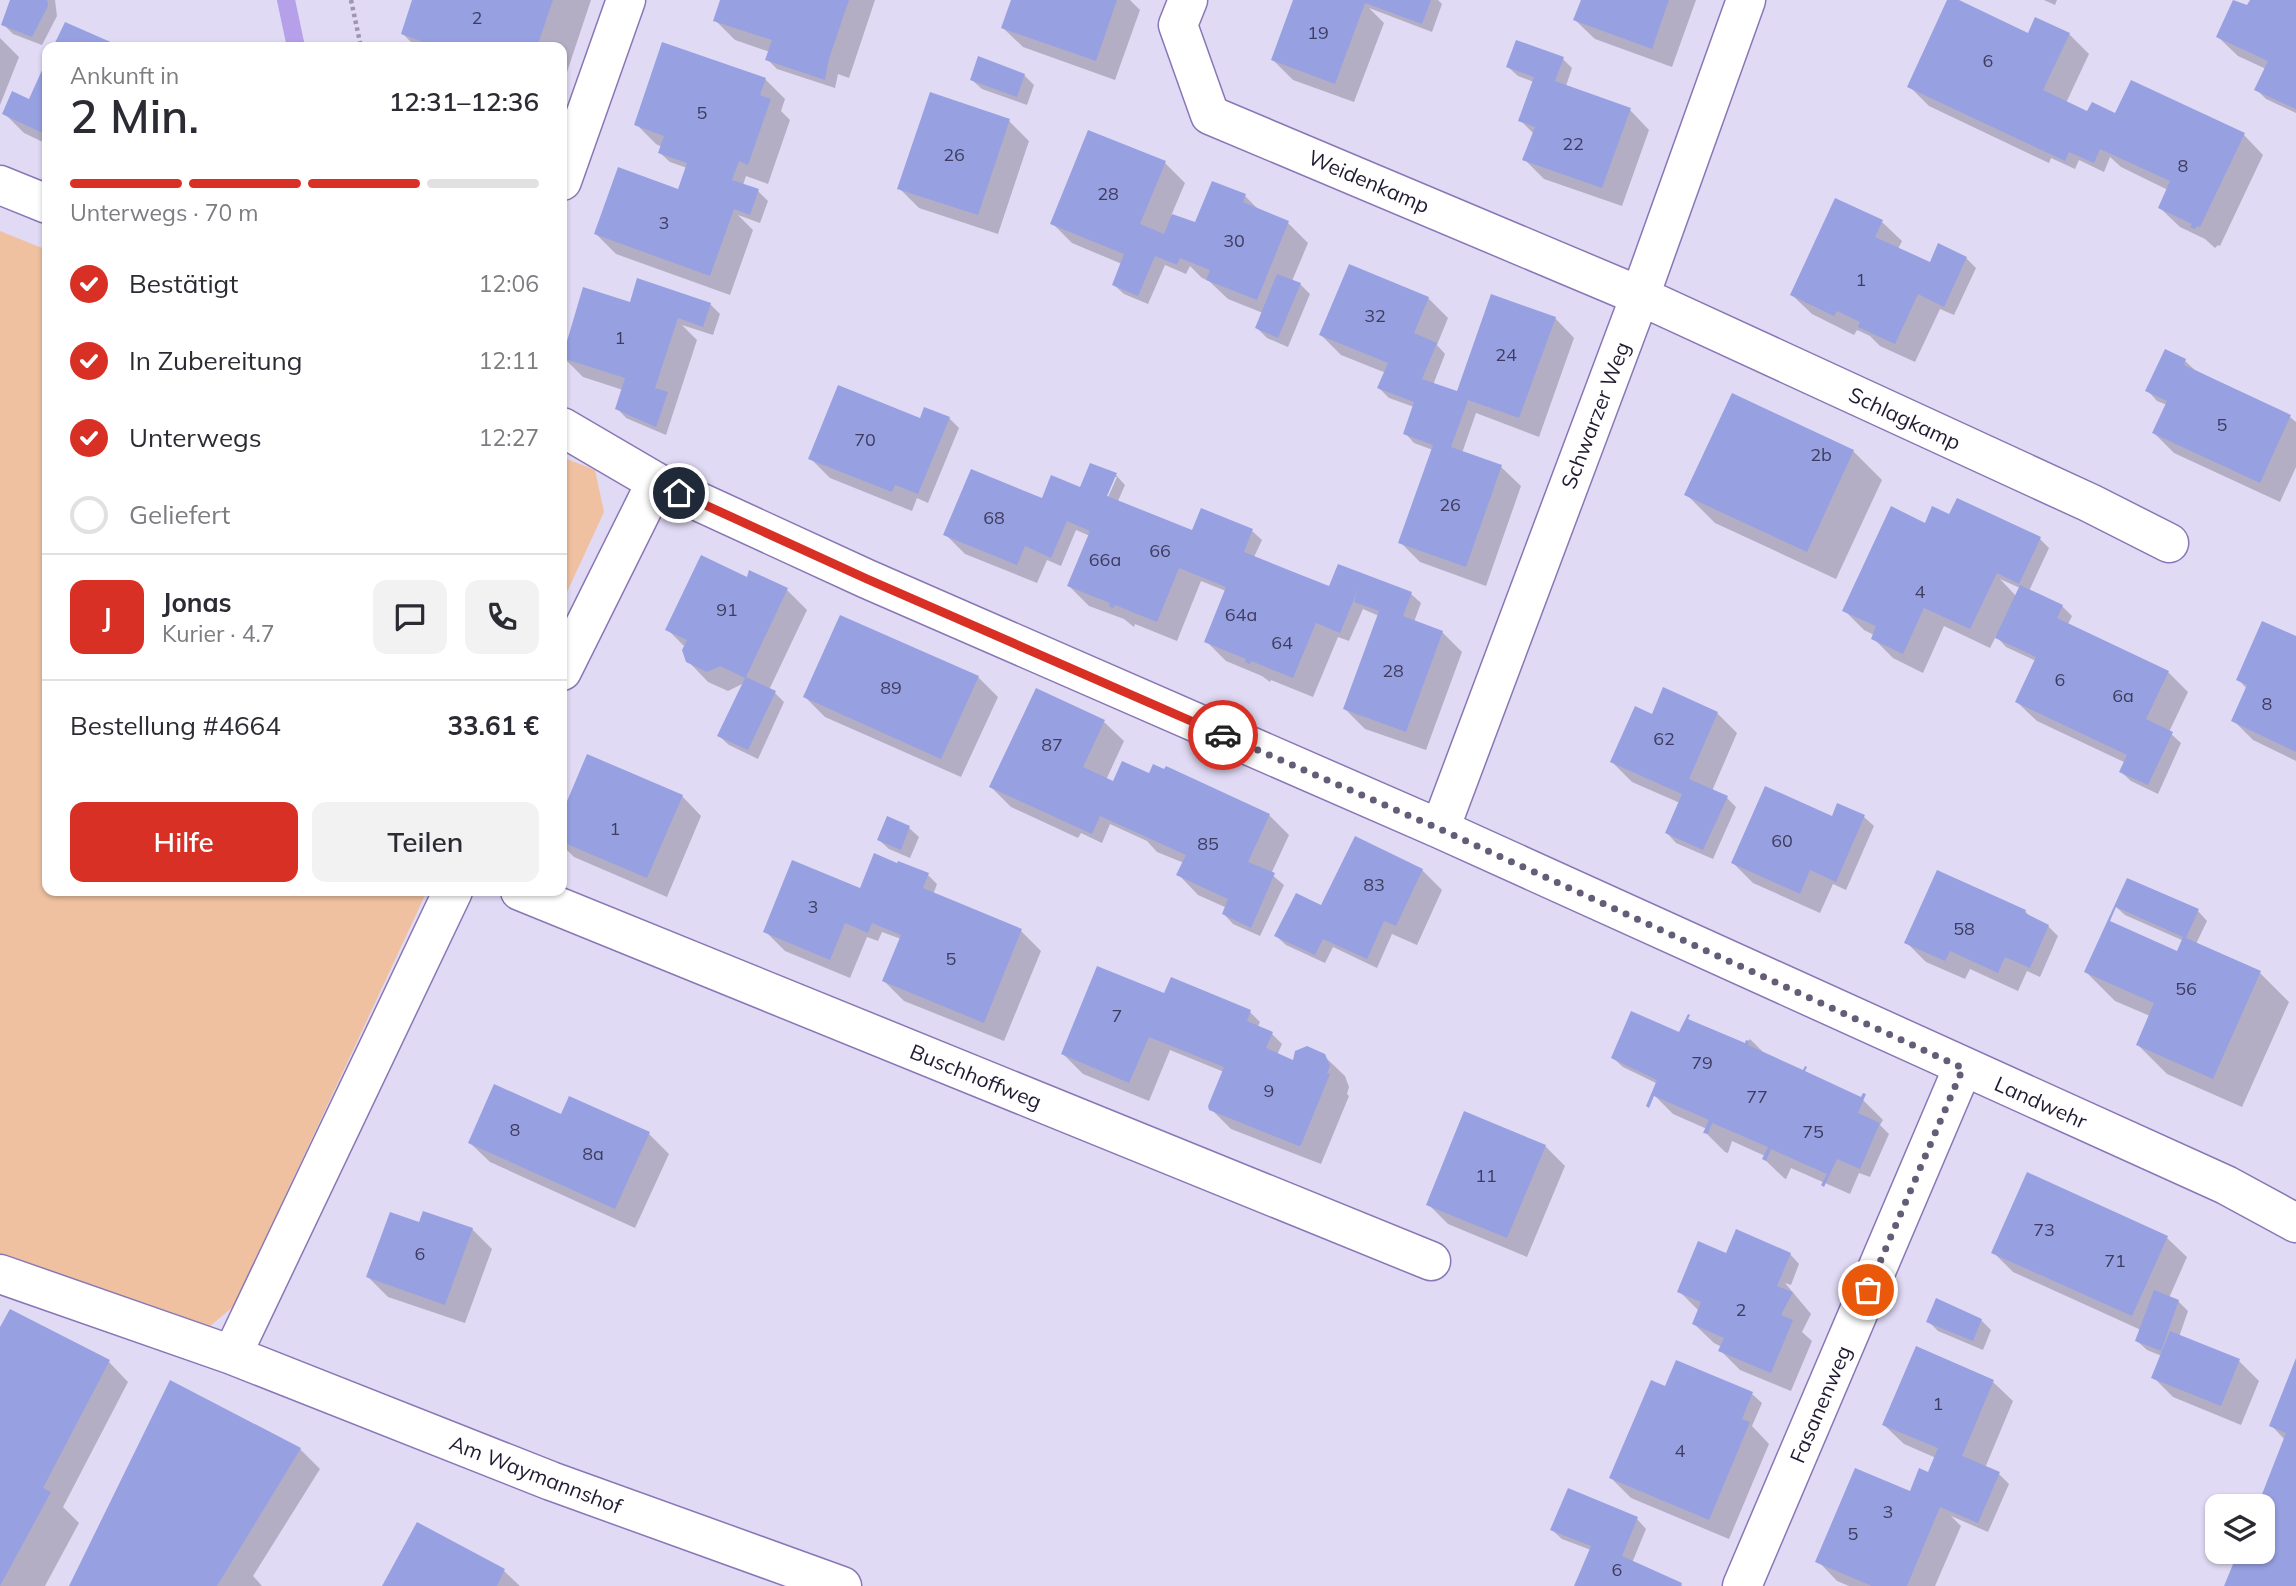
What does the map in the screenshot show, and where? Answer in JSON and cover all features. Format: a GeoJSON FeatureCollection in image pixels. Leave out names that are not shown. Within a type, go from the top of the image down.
{"type":"FeatureCollection","features":[{"type":"Feature","properties":{"kind":"street"},"geometry":{"type":"LineString","coordinates":[[567,167],[625,0]]}},
{"type":"Feature","properties":{"kind":"street","name":"Weidenkamp"},"geometry":{"type":"LineString","coordinates":[[1188,0],[1178,25],[1210,115],[1640,296]]}},
{"type":"Feature","properties":{"kind":"street","name":"Schwarzer Weg"},"geometry":{"type":"LineString","coordinates":[[1440,829],[1640,296],[1746,0]]}},
{"type":"Feature","properties":{"kind":"street"},"geometry":{"type":"LineString","coordinates":[[0,185],[42,202]]}},
{"type":"Feature","properties":{"kind":"street","name":"Schlagkamp"},"geometry":{"type":"LineString","coordinates":[[1640,296],[2090,503],[2169,543]]}},
{"type":"Feature","properties":{"kind":"street","name":"Landwehr"},"geometry":{"type":"LineString","coordinates":[[567,430],[656,482],[867,579],[1440,829],[1963,1068],[2227,1185],[2296,1223]]}},
{"type":"Feature","properties":{"kind":"street"},"geometry":{"type":"LineString","coordinates":[[567,661],[656,482]]}},
{"type":"Feature","properties":{"kind":"street"},"geometry":{"type":"LineString","coordinates":[[232,1355],[451,896]]}},
{"type":"Feature","properties":{"kind":"street","name":"Buschhoffweg"},"geometry":{"type":"LineString","coordinates":[[532,896],[1431,1261]]}},
{"type":"Feature","properties":{"kind":"street","name":"Fasanenweg"},"geometry":{"type":"LineString","coordinates":[[1742,1586],[1963,1068]]}},
{"type":"Feature","properties":{"kind":"street","name":"Am Waymannshof"},"geometry":{"type":"LineString","coordinates":[[0,1274],[232,1355],[551,1481],[842,1586]]}},
{"type":"Feature","properties":{"kind":"path"},"geometry":{"type":"LineString","coordinates":[[351,0],[360,42]]}},
{"type":"Feature","properties":{"kind":"shaded area"},"geometry":{"type":"Polygon","coordinates":[[[0,231],[42,248],[42,896],[425,896],[234,1306],[209,1327],[0,1256],[0,231]]]}},
{"type":"Feature","properties":{"kind":"shaded area"},"geometry":{"type":"Polygon","coordinates":[[[567,459],[595,470],[604,512],[567,592],[567,459]]]}},
{"type":"Feature","properties":{"kind":"building"},"geometry":{"type":"Polygon","coordinates":[[[10,0],[47,0],[48,6],[32,37],[1,25],[10,0]]]}},
{"type":"Feature","properties":{"kind":"building"},"geometry":{"type":"Polygon","coordinates":[[[412,0],[553,0],[539,42],[424,42],[401,34],[412,0]]]}},
{"type":"Feature","properties":{"kind":"building"},"geometry":{"type":"Polygon","coordinates":[[[720,0],[849,0],[829,59],[825,80],[765,60],[772,40],[713,21],[720,0]]]}},
{"type":"Feature","properties":{"kind":"building"},"geometry":{"type":"Polygon","coordinates":[[[1011,0],[1117,0],[1096,61],[1001,28],[1011,0]]]}},
{"type":"Feature","properties":{"kind":"building"},"geometry":{"type":"Polygon","coordinates":[[[1293,0],[1431,0],[1422,24],[1365,3],[1335,84],[1271,60],[1293,0]]]}},
{"type":"Feature","properties":{"kind":"building"},"geometry":{"type":"Polygon","coordinates":[[[1581,0],[1669,0],[1652,49],[1573,20],[1581,0]]]}},
{"type":"Feature","properties":{"kind":"building"},"geometry":{"type":"Polygon","coordinates":[[[1947,0],[1959,0],[2028,33],[2035,17],[2070,33],[2043,90],[2087,111],[2092,102],[2115,113],[2131,80],[2245,133],[2200,227],[2190,227],[2192,224],[2158,208],[2170,181],[2100,149],[2094,163],[2069,152],[2065,161],[1907,87],[1947,0]]]}},
{"type":"Feature","properties":{"kind":"building"},"geometry":{"type":"Polygon","coordinates":[[[2233,0],[2247,5],[2250,0],[2296,0],[2296,109],[2254,90],[2268,61],[2216,37],[2233,0]]]}},
{"type":"Feature","properties":{"kind":"building"},"geometry":{"type":"Polygon","coordinates":[[[65,22],[111,42],[55,42],[65,22]]]}},
{"type":"Feature","properties":{"kind":"building"},"geometry":{"type":"Polygon","coordinates":[[[1516,40],[1564,57],[1555,81],[1631,108],[1602,188],[1522,160],[1535,127],[1518,121],[1534,77],[1506,67],[1516,40]]]}},
{"type":"Feature","properties":{"kind":"building"},"geometry":{"type":"Polygon","coordinates":[[[662,42],[766,78],[760,95],[771,99],[748,165],[739,161],[732,180],[759,189],[750,215],[734,209],[710,276],[594,234],[618,167],[678,189],[687,163],[658,153],[664,136],[634,125],[662,42]]]}},
{"type":"Feature","properties":{"kind":"building"},"geometry":{"type":"Polygon","coordinates":[[[978,56],[1025,74],[1017,97],[970,80],[978,56]]]}},
{"type":"Feature","properties":{"kind":"building"},"geometry":{"type":"Polygon","coordinates":[[[42,70],[42,133],[2,114],[12,91],[29,99],[42,70]]]}},
{"type":"Feature","properties":{"kind":"building"},"geometry":{"type":"Polygon","coordinates":[[[930,92],[1010,119],[978,215],[897,189],[930,92]]]}},
{"type":"Feature","properties":{"kind":"building"},"geometry":{"type":"Polygon","coordinates":[[[1088,130],[1166,161],[1140,224],[1164,234],[1172,214],[1195,222],[1212,181],[1246,194],[1243,202],[1289,221],[1257,300],[1206,280],[1210,270],[1180,258],[1177,265],[1155,256],[1138,296],[1112,285],[1124,254],[1050,224],[1088,130]]]}},
{"type":"Feature","properties":{"kind":"building"},"geometry":{"type":"Polygon","coordinates":[[[1835,198],[1883,220],[1875,237],[1930,262],[1938,243],[1967,257],[1944,307],[1918,294],[1895,344],[1858,327],[1860,322],[1837,311],[1834,316],[1790,295],[1835,198]]]}},
{"type":"Feature","properties":{"kind":"building"},"geometry":{"type":"Polygon","coordinates":[[[1349,264],[1429,297],[1414,333],[1437,343],[1422,379],[1457,391],[1491,294],[1556,317],[1519,418],[1468,400],[1451,447],[1502,465],[1466,567],[1398,543],[1433,445],[1403,434],[1414,402],[1377,388],[1388,363],[1319,335],[1349,264]]]}},
{"type":"Feature","properties":{"kind":"building"},"geometry":{"type":"Polygon","coordinates":[[[1277,274],[1301,283],[1278,338],[1255,328],[1277,274]]]}},
{"type":"Feature","properties":{"kind":"building"},"geometry":{"type":"Polygon","coordinates":[[[637,278],[711,303],[703,327],[678,318],[655,388],[668,392],[656,427],[615,409],[625,378],[567,360],[567,341],[583,287],[630,302],[637,278]]]}},
{"type":"Feature","properties":{"kind":"building"},"geometry":{"type":"Polygon","coordinates":[[[2165,349],[2186,359],[2184,365],[2291,415],[2260,483],[2152,433],[2167,401],[2145,391],[2165,349]]]}},
{"type":"Feature","properties":{"kind":"building"},"geometry":{"type":"Polygon","coordinates":[[[838,385],[920,418],[924,407],[950,417],[918,494],[895,485],[892,492],[808,459],[838,385]]]}},
{"type":"Feature","properties":{"kind":"building"},"geometry":{"type":"Polygon","coordinates":[[[1732,393],[1854,450],[1807,552],[1684,495],[1732,393]]]}},
{"type":"Feature","properties":{"kind":"building"},"geometry":{"type":"Polygon","coordinates":[[[1090,463],[1117,473],[1107,496],[1192,530],[1201,508],[1253,529],[1244,552],[1286,569],[1329,586],[1338,564],[1412,592],[1403,616],[1443,631],[1406,732],[1343,709],[1379,611],[1354,602],[1359,587],[1340,633],[1316,623],[1293,678],[1251,661],[1250,664],[1245,662],[1246,659],[1204,642],[1226,587],[1179,568],[1157,622],[1115,605],[1113,608],[1109,606],[1110,603],[1067,586],[1090,531],[1067,521],[1051,558],[1025,546],[1017,565],[943,535],[971,469],[1042,498],[1051,475],[1080,487],[1090,463]]]}},
{"type":"Feature","properties":{"kind":"building"},"geometry":{"type":"Polygon","coordinates":[[[1957,498],[2041,537],[2019,584],[1997,573],[1970,629],[1924,608],[1903,654],[1871,639],[1876,626],[1842,611],[1891,506],[1925,523],[1932,506],[1949,514],[1957,498]]]}},
{"type":"Feature","properties":{"kind":"building"},"geometry":{"type":"Polygon","coordinates":[[[701,555],[747,577],[749,570],[788,588],[746,677],[776,691],[748,750],[717,736],[745,678],[720,666],[707,672],[686,662],[682,650],[687,640],[665,630],[701,555]]]}},
{"type":"Feature","properties":{"kind":"building"},"geometry":{"type":"Polygon","coordinates":[[[2020,585],[2063,605],[2057,618],[2169,671],[2146,719],[2173,732],[2148,785],[2119,772],[2127,755],[2015,702],[2036,657],[1995,638],[2020,585]]]}},
{"type":"Feature","properties":{"kind":"building"},"geometry":{"type":"Polygon","coordinates":[[[840,615],[979,676],[941,759],[803,697],[840,615]]]}},
{"type":"Feature","properties":{"kind":"building"},"geometry":{"type":"Polygon","coordinates":[[[2262,621],[2296,636],[2296,752],[2231,721],[2247,685],[2236,680],[2262,621]]]}},
{"type":"Feature","properties":{"kind":"building"},"geometry":{"type":"Polygon","coordinates":[[[1663,687],[1718,712],[1689,779],[1728,796],[1703,850],[1665,833],[1682,794],[1610,762],[1635,706],[1652,714],[1663,687]]]}},
{"type":"Feature","properties":{"kind":"building"},"geometry":{"type":"Polygon","coordinates":[[[1036,688],[1105,720],[1083,767],[1113,781],[1122,761],[1149,773],[1153,764],[1164,769],[1166,766],[1270,814],[1248,862],[1275,873],[1251,928],[1222,914],[1228,899],[1176,875],[1186,855],[1100,816],[1092,834],[989,787],[1036,688]]]}},
{"type":"Feature","properties":{"kind":"building"},"geometry":{"type":"Polygon","coordinates":[[[587,754],[683,795],[647,878],[567,844],[567,801],[587,754]]]}},
{"type":"Feature","properties":{"kind":"building"},"geometry":{"type":"Polygon","coordinates":[[[1765,786],[1832,816],[1837,803],[1865,815],[1836,882],[1810,870],[1800,894],[1731,863],[1765,786]]]}},
{"type":"Feature","properties":{"kind":"building"},"geometry":{"type":"Polygon","coordinates":[[[887,816],[910,826],[901,850],[877,840],[887,816]]]}},
{"type":"Feature","properties":{"kind":"building"},"geometry":{"type":"Polygon","coordinates":[[[1355,836],[1423,869],[1396,926],[1384,921],[1367,959],[1323,939],[1315,955],[1274,936],[1296,893],[1321,905],[1355,836]]]}},
{"type":"Feature","properties":{"kind":"building"},"geometry":{"type":"Polygon","coordinates":[[[874,853],[929,873],[923,888],[1022,929],[984,1023],[882,981],[901,935],[872,923],[868,933],[845,923],[830,960],[763,932],[792,860],[860,888],[874,853]]]}},
{"type":"Feature","properties":{"kind":"building"},"geometry":{"type":"Polygon","coordinates":[[[1937,870],[2026,910],[2025,913],[2049,925],[2030,968],[2005,957],[1998,973],[1950,951],[1945,961],[1904,943],[1937,870]]]}},
{"type":"Feature","properties":{"kind":"building"},"geometry":{"type":"Polygon","coordinates":[[[2127,878],[2199,909],[2186,938],[2261,971],[2213,1079],[2136,1045],[2154,1003],[2084,972],[2127,878]],[[2116,907],[2110,921],[2177,951],[2183,937],[2116,907]]]}},
{"type":"Feature","properties":{"kind":"building"},"geometry":{"type":"Polygon","coordinates":[[[1097,966],[1164,993],[1171,977],[1251,1010],[1247,1021],[1273,1032],[1266,1048],[1293,1060],[1295,1051],[1307,1046],[1325,1054],[1330,1066],[1327,1073],[1330,1074],[1301,1145],[1209,1110],[1208,1106],[1224,1067],[1149,1037],[1129,1083],[1061,1054],[1097,966]]]}},
{"type":"Feature","properties":{"kind":"building"},"geometry":{"type":"Polygon","coordinates":[[[1631,1011],[1679,1032],[1688,1014],[1688,1019],[1745,1043],[1746,1040],[1749,1041],[1748,1045],[1803,1070],[1805,1066],[1805,1071],[1861,1097],[1863,1093],[1866,1094],[1858,1113],[1880,1123],[1860,1169],[1837,1159],[1824,1187],[1821,1185],[1827,1174],[1771,1149],[1766,1161],[1762,1159],[1768,1147],[1712,1123],[1708,1134],[1703,1133],[1709,1120],[1654,1096],[1649,1108],[1646,1106],[1657,1080],[1611,1058],[1631,1011]]]}},
{"type":"Feature","properties":{"kind":"building"},"geometry":{"type":"Polygon","coordinates":[[[494,1084],[561,1114],[569,1096],[650,1132],[615,1209],[468,1143],[494,1084]]]}},
{"type":"Feature","properties":{"kind":"building"},"geometry":{"type":"Polygon","coordinates":[[[1464,1111],[1546,1145],[1507,1238],[1426,1205],[1464,1111]]]}},
{"type":"Feature","properties":{"kind":"building"},"geometry":{"type":"Polygon","coordinates":[[[2027,1172],[2168,1236],[2132,1316],[1991,1253],[2027,1172]]]}},
{"type":"Feature","properties":{"kind":"building"},"geometry":{"type":"Polygon","coordinates":[[[423,1211],[473,1228],[445,1305],[366,1277],[390,1212],[419,1222],[423,1211]]]}},
{"type":"Feature","properties":{"kind":"building"},"geometry":{"type":"Polygon","coordinates":[[[1736,1229],[1791,1253],[1777,1286],[1793,1292],[1781,1315],[1793,1320],[1771,1373],[1718,1351],[1724,1338],[1692,1324],[1701,1302],[1677,1292],[1698,1241],[1726,1253],[1736,1229]]]}},
{"type":"Feature","properties":{"kind":"building"},"geometry":{"type":"Polygon","coordinates":[[[2154,1290],[2179,1300],[2161,1351],[2135,1341],[2154,1290]]]}},
{"type":"Feature","properties":{"kind":"building"},"geometry":{"type":"Polygon","coordinates":[[[1936,1298],[1982,1319],[1973,1341],[1926,1322],[1936,1298]]]}},
{"type":"Feature","properties":{"kind":"building"},"geometry":{"type":"Polygon","coordinates":[[[10,1309],[110,1360],[43,1488],[51,1492],[0,1586],[0,1327],[10,1309]]]}},
{"type":"Feature","properties":{"kind":"building"},"geometry":{"type":"Polygon","coordinates":[[[2170,1331],[2240,1359],[2221,1406],[2151,1378],[2170,1331]]]}},
{"type":"Feature","properties":{"kind":"building"},"geometry":{"type":"Polygon","coordinates":[[[1916,1346],[1994,1380],[1962,1456],[2000,1472],[1978,1523],[1940,1507],[1907,1586],[1872,1586],[1815,1562],[1855,1468],[1910,1491],[1919,1468],[1928,1472],[1938,1448],[1882,1425],[1916,1346]]]}},
{"type":"Feature","properties":{"kind":"building"},"geometry":{"type":"Polygon","coordinates":[[[2296,1358],[2296,1586],[2224,1586],[2233,1564],[2275,1564],[2275,1494],[2262,1494],[2286,1433],[2269,1426],[2296,1358]]]}},
{"type":"Feature","properties":{"kind":"building"},"geometry":{"type":"Polygon","coordinates":[[[1676,1360],[1753,1392],[1742,1419],[1750,1422],[1709,1520],[1609,1478],[1651,1380],[1665,1386],[1676,1360]]]}},
{"type":"Feature","properties":{"kind":"building"},"geometry":{"type":"Polygon","coordinates":[[[170,1380],[301,1448],[217,1586],[69,1586],[170,1380]]]}},
{"type":"Feature","properties":{"kind":"building"},"geometry":{"type":"Polygon","coordinates":[[[1568,1488],[1638,1517],[1622,1556],[1682,1583],[1681,1586],[1574,1586],[1591,1546],[1550,1530],[1568,1488]]]}},
{"type":"Feature","properties":{"kind":"building"},"geometry":{"type":"Polygon","coordinates":[[[417,1522],[505,1569],[497,1586],[382,1586],[417,1522]]]}},
{"type":"Feature","properties":{"kind":"waterway"},"geometry":{"type":"LineString","coordinates":[[286,0],[295,42]]}},
{"type":"Feature","properties":{"kind":"way so far"},"geometry":{"type":"LineString","coordinates":[[1223,735],[1440,829],[1963,1068],[1868,1290]]}},
{"type":"Feature","properties":{"kind":"route"},"geometry":{"type":"LineString","coordinates":[[679,493],[867,579],[1223,735]]}}]}
